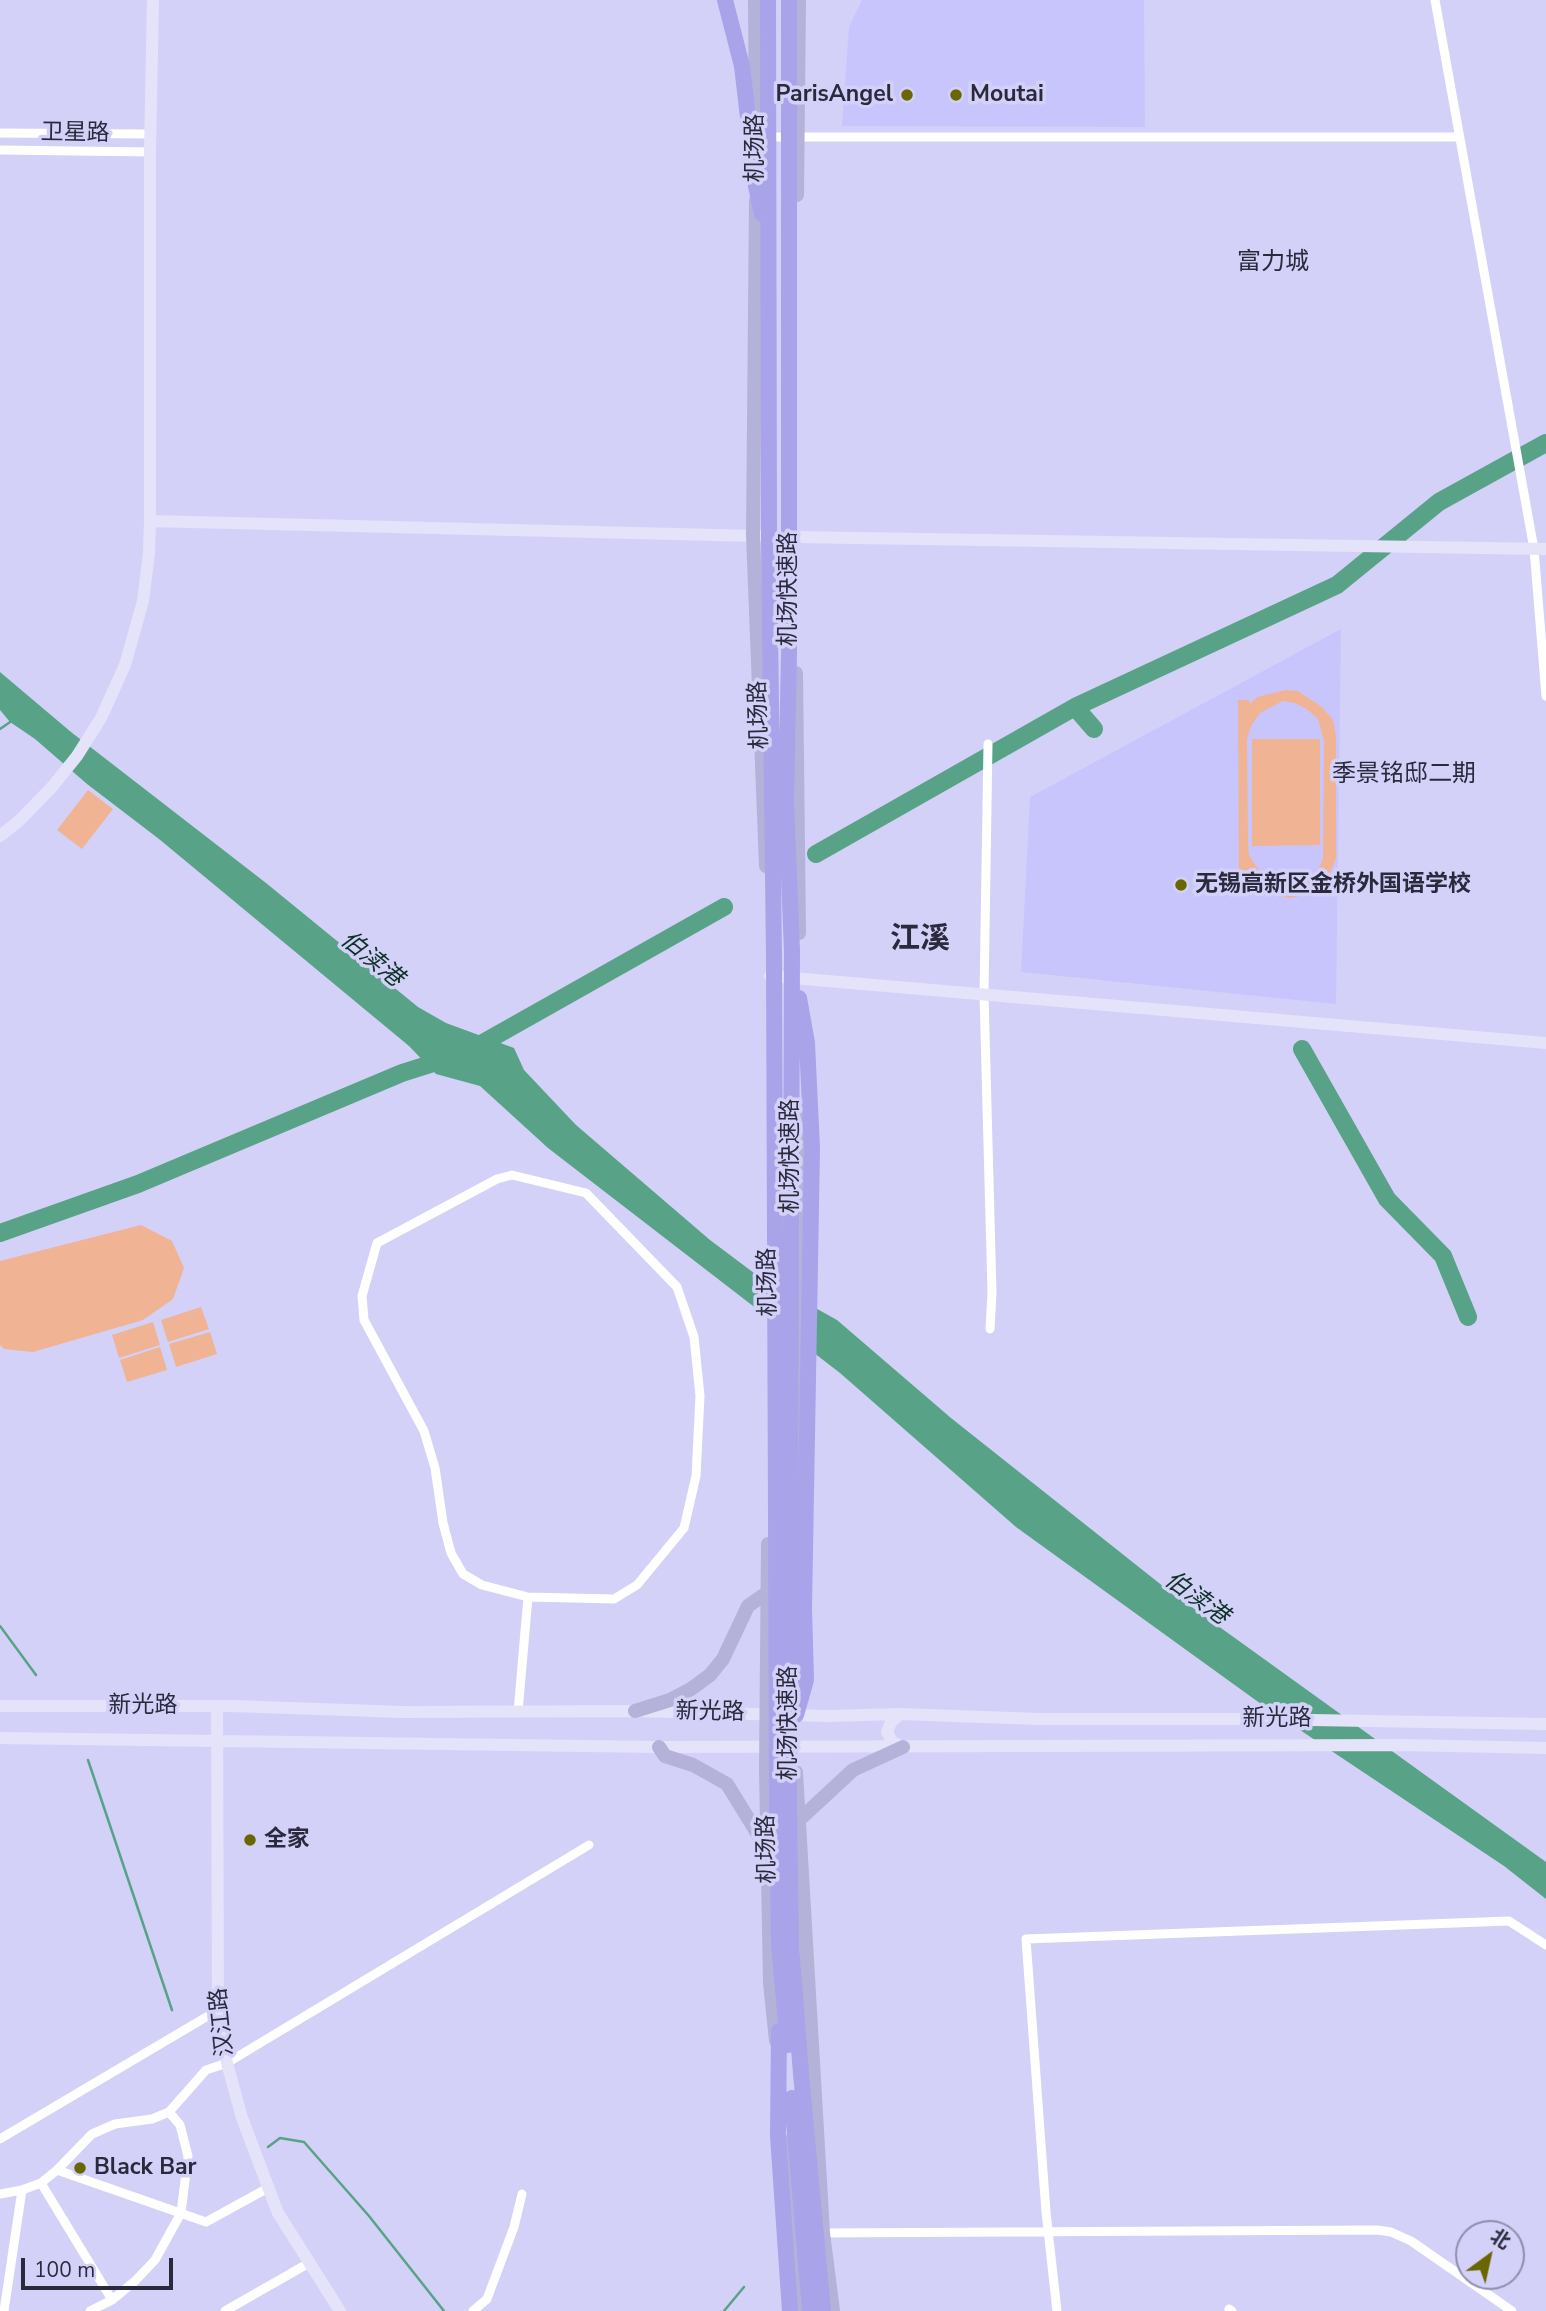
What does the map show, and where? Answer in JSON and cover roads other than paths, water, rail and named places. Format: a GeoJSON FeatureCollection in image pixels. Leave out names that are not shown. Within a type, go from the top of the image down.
{"type":"FeatureCollection","features":[{"type":"Feature","properties":{"kind":"highway"},"geometry":{"type":"LineString","coordinates":[[725,0],[742,66],[756,186],[769,252]]}},
{"type":"Feature","properties":{"kind":"highway","name":"机场快速路"},"geometry":{"type":"LineString","coordinates":[[768,0],[779,1945],[810,2311]]}},
{"type":"Feature","properties":{"kind":"highway","name":"机场快速路"},"geometry":{"type":"LineString","coordinates":[[789,0],[789,653],[786,801],[792,951],[789,1766],[791,1943],[823,2311]]}},
{"type":"Feature","properties":{"kind":"highway"},"geometry":{"type":"LineString","coordinates":[[792,951],[807,1043],[812,1148],[804,1608],[806,1680],[796,1715]]}},
{"type":"Feature","properties":{"kind":"highway"},"geometry":{"type":"LineString","coordinates":[[779,1945],[778,2136],[790,2311]]}},
{"type":"Feature","properties":{"kind":"main road","name":"机场路"},"geometry":{"type":"LineString","coordinates":[[755,0],[757,137],[753,536],[770,976],[766,1714],[770,1983],[803,2311]]}},
{"type":"Feature","properties":{"kind":"main road","name":"机场路"},"geometry":{"type":"LineString","coordinates":[[799,0],[794,537],[799,978],[804,1054],[796,1746],[823,2233],[834,2311]]}},
{"type":"Feature","properties":{"kind":"main road"},"geometry":{"type":"LineString","coordinates":[[635,1711],[670,1700],[710,1675],[723,1659],[748,1606],[768,1592]]}},
{"type":"Feature","properties":{"kind":"main road"},"geometry":{"type":"LineString","coordinates":[[659,1747],[666,1756],[693,1765],[727,1784],[759,1836],[769,1867]]}},
{"type":"Feature","properties":{"kind":"main road"},"geometry":{"type":"LineString","coordinates":[[799,1820],[853,1770],[903,1747]]}},
{"type":"Feature","properties":{"kind":"street"},"geometry":{"type":"LineString","coordinates":[[0,836],[52,787],[77,756],[101,718],[113,695],[134,639],[145,585],[150,521],[150,135],[153,0]]}},
{"type":"Feature","properties":{"kind":"street"},"geometry":{"type":"LineString","coordinates":[[1435,0],[1522,493],[1540,549],[1546,696]]}},
{"type":"Feature","properties":{"kind":"street","name":"卫星路"},"geometry":{"type":"LineString","coordinates":[[0,133],[150,135]]}},
{"type":"Feature","properties":{"kind":"street"},"geometry":{"type":"LineString","coordinates":[[757,137],[1460,138]]}},
{"type":"Feature","properties":{"kind":"street","name":"卫星路"},"geometry":{"type":"LineString","coordinates":[[0,150],[150,152]]}},
{"type":"Feature","properties":{"kind":"street"},"geometry":{"type":"LineString","coordinates":[[150,521],[794,537],[1540,549]]}},
{"type":"Feature","properties":{"kind":"street"},"geometry":{"type":"LineString","coordinates":[[988,744],[984,994],[992,1293],[990,1329]]}},
{"type":"Feature","properties":{"kind":"street"},"geometry":{"type":"LineString","coordinates":[[770,976],[1546,1043]]}},
{"type":"Feature","properties":{"kind":"street"},"geometry":{"type":"LineString","coordinates":[[512,1175],[586,1193],[677,1287],[694,1337],[700,1396],[696,1476],[684,1528],[637,1585],[614,1599],[528,1597],[482,1585],[463,1574],[451,1553],[443,1523],[435,1468],[424,1431],[364,1320],[362,1296],[377,1243],[497,1179],[512,1175]]}},
{"type":"Feature","properties":{"kind":"street"},"geometry":{"type":"LineString","coordinates":[[518,1712],[528,1597]]}},
{"type":"Feature","properties":{"kind":"street","name":"新光路"},"geometry":{"type":"LineString","coordinates":[[0,1706],[217,1706],[402,1712],[635,1711],[796,1715],[900,1714],[1038,1719],[1370,1720],[1546,1724]]}},
{"type":"Feature","properties":{"kind":"street","name":"汉江路"},"geometry":{"type":"LineString","coordinates":[[217,1706],[218,2010],[227,2063],[242,2118],[278,2213],[340,2311]]}},
{"type":"Feature","properties":{"kind":"street"},"geometry":{"type":"LineString","coordinates":[[900,1714],[891,1722],[887,1732],[892,1742],[903,1747]]}},
{"type":"Feature","properties":{"kind":"street","name":"新光路"},"geometry":{"type":"LineString","coordinates":[[0,1738],[659,1747],[1403,1745],[1546,1748]]}},
{"type":"Feature","properties":{"kind":"street"},"geometry":{"type":"LineString","coordinates":[[0,2194],[41,2183],[92,2134],[115,2124],[152,2119],[169,2112],[206,2070],[227,2063],[589,1845]]}},
{"type":"Feature","properties":{"kind":"street"},"geometry":{"type":"LineString","coordinates":[[1057,2311],[1048,2232],[1026,1938],[1509,1921],[1546,1945]]}},
{"type":"Feature","properties":{"kind":"street"},"geometry":{"type":"LineString","coordinates":[[0,2138],[218,2010]]}},
{"type":"Feature","properties":{"kind":"street"},"geometry":{"type":"LineString","coordinates":[[90,2311],[112,2300],[155,2260],[181,2213],[188,2156],[180,2125],[169,2112]]}},
{"type":"Feature","properties":{"kind":"street"},"geometry":{"type":"LineString","coordinates":[[57,2170],[206,2222],[268,2188]]}},
{"type":"Feature","properties":{"kind":"street"},"geometry":{"type":"LineString","coordinates":[[41,2183],[112,2300]]}},
{"type":"Feature","properties":{"kind":"street"},"geometry":{"type":"LineString","coordinates":[[4,2311],[22,2190]]}},
{"type":"Feature","properties":{"kind":"street"},"geometry":{"type":"LineString","coordinates":[[473,2311],[487,2299],[514,2227],[522,2194]]}},
{"type":"Feature","properties":{"kind":"street"},"geometry":{"type":"LineString","coordinates":[[795,2233],[1391,2232],[1411,2241],[1512,2311]]}},
{"type":"Feature","properties":{"kind":"street"},"geometry":{"type":"LineString","coordinates":[[225,2311],[309,2263]]}},
{"type":"Feature","properties":{"kind":"waterway"},"geometry":{"type":"LineString","coordinates":[[816,854],[1075,707],[1337,585],[1439,502],[1546,443]]}},
{"type":"Feature","properties":{"kind":"waterway"},"geometry":{"type":"LineString","coordinates":[[1075,707],[1094,729]]}},
{"type":"Feature","properties":{"kind":"waterway"},"geometry":{"type":"LineString","coordinates":[[0,729],[13,720]]}},
{"type":"Feature","properties":{"kind":"waterway"},"geometry":{"type":"LineString","coordinates":[[0,1233],[138,1184],[402,1073],[465,1053],[724,907]]}},
{"type":"Feature","properties":{"kind":"waterway"},"geometry":{"type":"LineString","coordinates":[[1302,1049],[1387,1199],[1443,1256],[1468,1317]]}},
{"type":"Feature","properties":{"kind":"waterway"},"geometry":{"type":"LineString","coordinates":[[0,1626],[36,1675]]}},
{"type":"Feature","properties":{"kind":"waterway"},"geometry":{"type":"LineString","coordinates":[[88,1760],[172,2010]]}},
{"type":"Feature","properties":{"kind":"waterway"},"geometry":{"type":"LineString","coordinates":[[268,2147],[280,2138],[304,2142],[369,2216],[444,2311]]}},
{"type":"Feature","properties":{"kind":"waterway"},"geometry":{"type":"LineString","coordinates":[[724,2311],[744,2287]]}},
{"type":"Feature","properties":{"kind":"place","name":"ParisAngel"},"geometry":{"type":"Point","coordinates":[907,95]}},
{"type":"Feature","properties":{"kind":"place","name":"Moutai"},"geometry":{"type":"Point","coordinates":[956,95]}},
{"type":"Feature","properties":{"kind":"place","name":"无锡高新区金桥外国语学校"},"geometry":{"type":"Point","coordinates":[1181,885]}},
{"type":"Feature","properties":{"kind":"place","name":"全家"},"geometry":{"type":"Point","coordinates":[250,1840]}},
{"type":"Feature","properties":{"kind":"place","name":"Black Bar"},"geometry":{"type":"Point","coordinates":[80,2168]}},
{"type":"Feature","properties":{"kind":"district","name":"富力城"},"geometry":{"type":"Point","coordinates":[1273,263]}},
{"type":"Feature","properties":{"kind":"district","name":"季景铭邸二期"},"geometry":{"type":"Point","coordinates":[1404,775]}},
{"type":"Feature","properties":{"kind":"district","name":"江溪"},"geometry":{"type":"Point","coordinates":[920,941]}},
{"type":"Feature","properties":{"kind":"water label","name":"伯渎港"},"geometry":{"type":"Point","coordinates":[371,960]}},
{"type":"Feature","properties":{"kind":"water label","name":"伯渎港"},"geometry":{"type":"Point","coordinates":[1196,1599]}}]}
